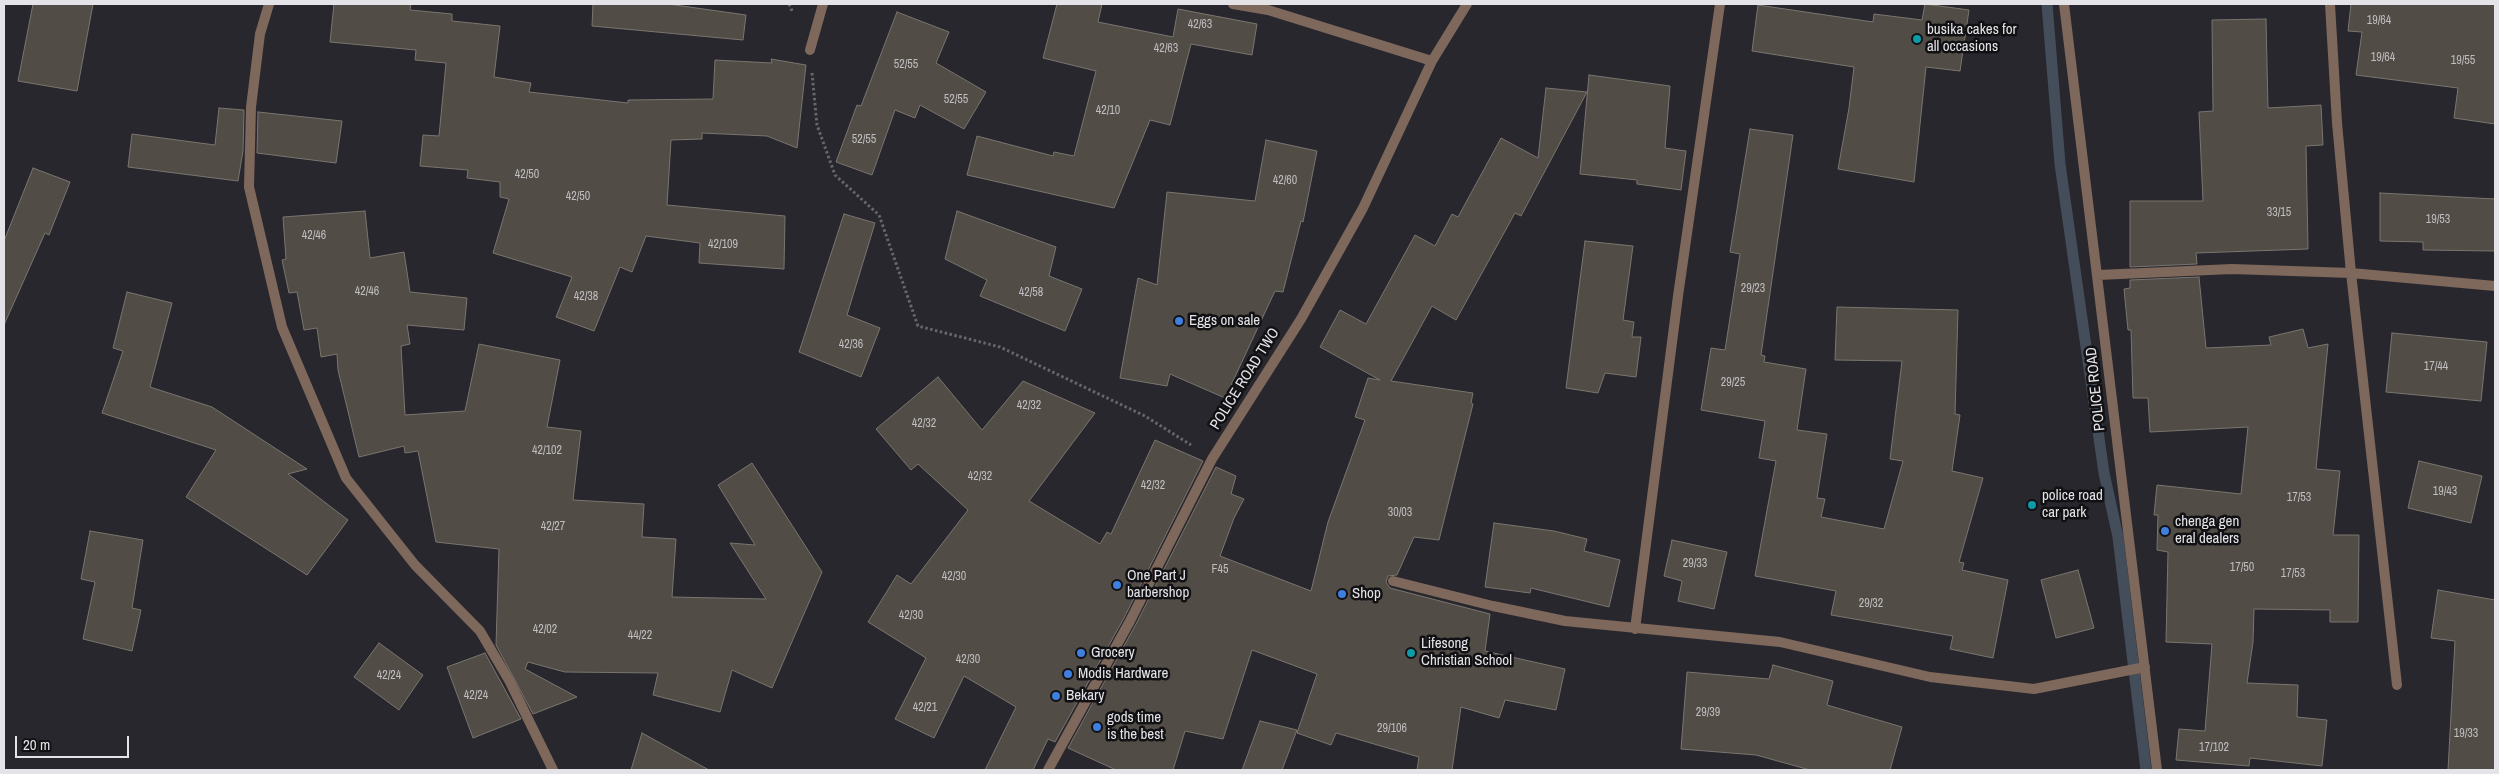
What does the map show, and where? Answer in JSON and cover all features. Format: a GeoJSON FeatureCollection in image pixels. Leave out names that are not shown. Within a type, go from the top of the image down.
{"type":"FeatureCollection","features":[{"type":"Feature","properties":{"kind":"street"},"geometry":{"type":"LineString","coordinates":[[269,4],[260,34],[251,107],[249,187],[282,327],[346,478],[415,565],[480,632],[510,682],[553,770]]}},
{"type":"Feature","properties":{"kind":"street"},"geometry":{"type":"LineString","coordinates":[[810,50],[823,4]]}},
{"type":"Feature","properties":{"kind":"street"},"geometry":{"type":"LineString","coordinates":[[1234,4],[1268,10],[1432,61]]}},
{"type":"Feature","properties":{"kind":"street","name":"POLICE ROAD TWO"},"geometry":{"type":"LineString","coordinates":[[1048,770],[1130,621],[1212,459],[1301,318],[1363,208],[1432,61],[1467,4]]}},
{"type":"Feature","properties":{"kind":"street"},"geometry":{"type":"LineString","coordinates":[[1635,629],[1678,296],[1720,4]]}},
{"type":"Feature","properties":{"kind":"street","name":"POLICE ROAD"},"geometry":{"type":"LineString","coordinates":[[2064,4],[2157,770]]}},
{"type":"Feature","properties":{"kind":"street"},"geometry":{"type":"LineString","coordinates":[[2330,4],[2338,123],[2352,272],[2397,686]]}},
{"type":"Feature","properties":{"kind":"street"},"geometry":{"type":"LineString","coordinates":[[2098,275],[2232,269],[2352,272],[2495,286]]}},
{"type":"Feature","properties":{"kind":"street"},"geometry":{"type":"LineString","coordinates":[[1393,581],[1492,606],[1565,621],[1780,642],[1930,677],[2034,689],[2145,667]]}},
{"type":"Feature","properties":{"kind":"path"},"geometry":{"type":"LineString","coordinates":[[810,50],[817,125],[835,175],[879,215],[918,326],[1000,348],[1145,416],[1212,459]]}},
{"type":"Feature","properties":{"kind":"building"},"geometry":{"type":"Polygon","coordinates":[[[33,4],[93,4],[77,91],[18,81],[33,4]]]}},
{"type":"Feature","properties":{"kind":"building"},"geometry":{"type":"Polygon","coordinates":[[[334,4],[411,4],[410,10],[452,14],[452,21],[500,26],[494,77],[531,83],[529,92],[628,103],[628,100],[713,99],[715,60],[772,63],[771,59],[806,65],[797,148],[767,136],[702,133],[702,139],[671,140],[667,205],[785,216],[784,269],[699,263],[700,243],[646,236],[632,272],[620,267],[594,331],[556,317],[572,277],[493,253],[509,199],[500,197],[500,182],[467,178],[468,170],[420,166],[423,135],[439,136],[446,63],[415,60],[416,50],[330,42],[334,4]]]}},
{"type":"Feature","properties":{"kind":"building"},"geometry":{"type":"Polygon","coordinates":[[[593,4],[668,4],[746,15],[743,40],[592,26],[593,4]]]}},
{"type":"Feature","properties":{"kind":"building"},"geometry":{"type":"Polygon","coordinates":[[[1057,4],[1102,4],[1098,22],[1173,37],[1178,9],[1257,24],[1252,55],[1191,44],[1170,125],[1150,120],[1114,208],[967,175],[977,136],[1053,156],[1054,152],[1074,156],[1096,71],[1043,58],[1057,4]]]}},
{"type":"Feature","properties":{"kind":"building"},"geometry":{"type":"Polygon","coordinates":[[[1925,4],[1969,10],[1960,71],[1926,67],[1914,182],[1838,169],[1854,67],[1752,51],[1758,5],[1873,22],[1874,14],[1922,20],[1925,4]]]}},
{"type":"Feature","properties":{"kind":"building"},"geometry":{"type":"Polygon","coordinates":[[[2351,4],[2495,4],[2495,124],[2454,118],[2458,88],[2356,75],[2362,32],[2348,31],[2351,4]]]}},
{"type":"Feature","properties":{"kind":"building"},"geometry":{"type":"Polygon","coordinates":[[[897,12],[949,32],[936,63],[986,92],[964,129],[920,105],[915,118],[895,110],[872,175],[836,162],[857,105],[861,106],[897,12]]]}},
{"type":"Feature","properties":{"kind":"building"},"geometry":{"type":"Polygon","coordinates":[[[2266,19],[2268,108],[2321,105],[2323,145],[2306,146],[2308,249],[2196,253],[2197,264],[2130,267],[2130,201],[2203,201],[2199,112],[2213,111],[2212,20],[2266,19]]]}},
{"type":"Feature","properties":{"kind":"building"},"geometry":{"type":"Polygon","coordinates":[[[1589,75],[1670,86],[1665,148],[1686,151],[1681,190],[1637,184],[1637,180],[1580,174],[1589,75]]]}},
{"type":"Feature","properties":{"kind":"building"},"geometry":{"type":"Polygon","coordinates":[[[1546,88],[1587,92],[1521,216],[1515,213],[1456,320],[1432,306],[1391,381],[1473,393],[1471,403],[1473,404],[1439,540],[1414,537],[1397,575],[1388,576],[1386,582],[1390,588],[1490,614],[1485,651],[1565,669],[1556,710],[1505,700],[1499,718],[1461,707],[1452,770],[1417,770],[1419,757],[1336,733],[1331,745],[1297,733],[1317,674],[1252,650],[1223,739],[1185,731],[1173,770],[1116,770],[1068,748],[1136,624],[1216,467],[1236,476],[1231,494],[1244,499],[1234,518],[1220,556],[1311,591],[1328,522],[1365,420],[1355,417],[1368,378],[1380,380],[1320,347],[1340,310],[1366,324],[1415,235],[1435,246],[1452,214],[1458,217],[1501,138],[1538,158],[1546,88]]]}},
{"type":"Feature","properties":{"kind":"building"},"geometry":{"type":"Polygon","coordinates":[[[219,108],[244,110],[243,151],[238,181],[128,167],[132,134],[215,145],[219,108]]]}},
{"type":"Feature","properties":{"kind":"building"},"geometry":{"type":"Polygon","coordinates":[[[258,112],[342,121],[336,163],[257,153],[258,112]]]}},
{"type":"Feature","properties":{"kind":"building"},"geometry":{"type":"Polygon","coordinates":[[[1750,129],[1793,135],[1761,355],[1765,356],[1764,362],[1806,369],[1797,430],[1827,434],[1817,498],[1825,499],[1821,517],[1884,529],[1903,461],[1890,459],[1902,361],[1835,360],[1837,307],[1958,310],[1955,414],[1960,415],[1952,471],[1983,478],[1959,562],[1964,563],[1962,570],[2008,580],[1993,658],[1950,649],[1953,636],[1831,615],[1836,591],[1755,576],[1776,461],[1759,458],[1765,421],[1701,410],[1711,348],[1725,350],[1740,254],[1730,252],[1750,129]]]}},
{"type":"Feature","properties":{"kind":"building"},"geometry":{"type":"Polygon","coordinates":[[[1266,140],[1317,151],[1303,222],[1301,221],[1283,292],[1275,291],[1225,398],[1170,374],[1167,386],[1120,378],[1138,278],[1157,285],[1167,192],[1255,201],[1266,140]]]}},
{"type":"Feature","properties":{"kind":"building"},"geometry":{"type":"Polygon","coordinates":[[[33,168],[70,182],[49,235],[45,233],[4,325],[4,241],[33,168]]]}},
{"type":"Feature","properties":{"kind":"building"},"geometry":{"type":"Polygon","coordinates":[[[2380,193],[2495,199],[2495,251],[2423,250],[2423,242],[2380,241],[2380,193]]]}},
{"type":"Feature","properties":{"kind":"building"},"geometry":{"type":"Polygon","coordinates":[[[365,211],[370,258],[404,252],[410,292],[467,298],[464,330],[407,325],[410,344],[401,346],[405,415],[465,411],[479,344],[560,360],[547,427],[581,431],[573,500],[644,504],[642,537],[676,539],[672,597],[766,599],[730,543],[755,545],[718,485],[752,463],[822,572],[772,688],[732,670],[720,712],[653,695],[658,673],[565,672],[528,662],[525,669],[577,697],[533,714],[496,645],[499,549],[436,542],[418,451],[405,453],[404,446],[359,457],[338,370],[337,354],[321,357],[317,328],[304,330],[297,292],[289,293],[282,260],[286,259],[283,217],[365,211]]]}},
{"type":"Feature","properties":{"kind":"building"},"geometry":{"type":"Polygon","coordinates":[[[957,211],[1056,247],[1049,276],[1082,289],[1065,331],[980,296],[987,280],[945,259],[957,211]]]}},
{"type":"Feature","properties":{"kind":"building"},"geometry":{"type":"Polygon","coordinates":[[[844,214],[875,223],[847,315],[880,328],[861,377],[799,352],[844,214]]]}},
{"type":"Feature","properties":{"kind":"building"},"geometry":{"type":"Polygon","coordinates":[[[1585,241],[1633,246],[1623,320],[1634,322],[1632,337],[1641,337],[1636,377],[1605,373],[1598,393],[1566,388],[1585,241]]]}},
{"type":"Feature","properties":{"kind":"building"},"geometry":{"type":"Polygon","coordinates":[[[2199,277],[2206,348],[2271,345],[2269,337],[2303,329],[2308,348],[2328,344],[2316,469],[2340,471],[2333,535],[2359,535],[2358,622],[2330,622],[2330,610],[2254,609],[2253,642],[2247,683],[2298,685],[2297,717],[2327,720],[2322,766],[2250,758],[2249,766],[2176,760],[2179,729],[2205,731],[2212,644],[2166,642],[2168,552],[2157,550],[2158,515],[2154,515],[2157,485],[2241,494],[2248,427],[2150,432],[2148,398],[2133,398],[2131,330],[2128,330],[2124,289],[2130,288],[2130,280],[2199,277]]]}},
{"type":"Feature","properties":{"kind":"building"},"geometry":{"type":"Polygon","coordinates":[[[127,292],[172,303],[150,387],[212,407],[307,469],[288,474],[348,520],[307,575],[186,497],[216,450],[102,413],[123,351],[113,348],[127,292]]]}},
{"type":"Feature","properties":{"kind":"building"},"geometry":{"type":"Polygon","coordinates":[[[2392,333],[2487,342],[2481,401],[2386,392],[2392,333]]]}},
{"type":"Feature","properties":{"kind":"building"},"geometry":{"type":"Polygon","coordinates":[[[938,377],[982,430],[1023,381],[1095,413],[1029,501],[1100,544],[1107,532],[1111,534],[1155,440],[1203,461],[1124,618],[1055,742],[1048,739],[1033,770],[985,770],[1016,707],[964,676],[934,738],[895,719],[926,658],[868,622],[897,575],[911,584],[968,510],[918,464],[911,470],[876,429],[938,377]]]}},
{"type":"Feature","properties":{"kind":"building"},"geometry":{"type":"Polygon","coordinates":[[[2419,461],[2482,476],[2471,523],[2408,508],[2419,461]]]}},
{"type":"Feature","properties":{"kind":"building"},"geometry":{"type":"Polygon","coordinates":[[[1494,523],[1554,531],[1587,539],[1584,551],[1620,560],[1609,607],[1531,588],[1530,593],[1485,587],[1494,523]]]}},
{"type":"Feature","properties":{"kind":"building"},"geometry":{"type":"Polygon","coordinates":[[[90,531],[143,540],[132,608],[141,610],[132,651],[83,639],[95,582],[81,579],[90,531]]]}},
{"type":"Feature","properties":{"kind":"building"},"geometry":{"type":"Polygon","coordinates":[[[1672,540],[1727,552],[1714,609],[1678,601],[1682,581],[1664,576],[1672,540]]]}},
{"type":"Feature","properties":{"kind":"building"},"geometry":{"type":"Polygon","coordinates":[[[2078,570],[2094,628],[2056,638],[2041,580],[2078,570]]]}},
{"type":"Feature","properties":{"kind":"building"},"geometry":{"type":"Polygon","coordinates":[[[2438,590],[2495,600],[2495,770],[2448,770],[2455,641],[2431,638],[2438,590]]]}},
{"type":"Feature","properties":{"kind":"building"},"geometry":{"type":"Polygon","coordinates":[[[379,643],[423,675],[399,710],[354,677],[379,643]]]}},
{"type":"Feature","properties":{"kind":"building"},"geometry":{"type":"Polygon","coordinates":[[[485,653],[521,719],[473,738],[447,667],[485,653]]]}},
{"type":"Feature","properties":{"kind":"building"},"geometry":{"type":"Polygon","coordinates":[[[1773,665],[1833,681],[1827,705],[1902,727],[1890,770],[1810,770],[1756,755],[1681,749],[1687,672],[1769,679],[1773,665]]]}},
{"type":"Feature","properties":{"kind":"building"},"geometry":{"type":"Polygon","coordinates":[[[1260,721],[1297,730],[1282,770],[1242,770],[1260,721]]]}},
{"type":"Feature","properties":{"kind":"building"},"geometry":{"type":"Polygon","coordinates":[[[642,733],[709,770],[631,770],[642,733]]]}},
{"type":"Feature","properties":{"kind":"waterway"},"geometry":{"type":"LineString","coordinates":[[2047,4],[2060,164],[2104,473],[2118,537],[2146,770]]}},
{"type":"Feature","properties":{"kind":"place","name":"busika cakes for all occasions"},"geometry":{"type":"Point","coordinates":[1917,39]}},
{"type":"Feature","properties":{"kind":"place","name":"Eggs on sale"},"geometry":{"type":"Point","coordinates":[1179,321]}},
{"type":"Feature","properties":{"kind":"place","name":"police road car park"},"geometry":{"type":"Point","coordinates":[2032,505]}},
{"type":"Feature","properties":{"kind":"place","name":"chenga gen eral dealers"},"geometry":{"type":"Point","coordinates":[2165,531]}},
{"type":"Feature","properties":{"kind":"place","name":"One Part J barbershop"},"geometry":{"type":"Point","coordinates":[1117,585]}},
{"type":"Feature","properties":{"kind":"place","name":"Shop"},"geometry":{"type":"Point","coordinates":[1342,594]}},
{"type":"Feature","properties":{"kind":"place","name":"Grocery"},"geometry":{"type":"Point","coordinates":[1081,653]}},
{"type":"Feature","properties":{"kind":"place","name":"Lifesong Christian School"},"geometry":{"type":"Point","coordinates":[1411,653]}},
{"type":"Feature","properties":{"kind":"place","name":"Modis Hardware"},"geometry":{"type":"Point","coordinates":[1068,674]}},
{"type":"Feature","properties":{"kind":"place","name":"Bekary"},"geometry":{"type":"Point","coordinates":[1056,696]}},
{"type":"Feature","properties":{"kind":"place","name":"gods time is the best"},"geometry":{"type":"Point","coordinates":[1097,727]}}]}
